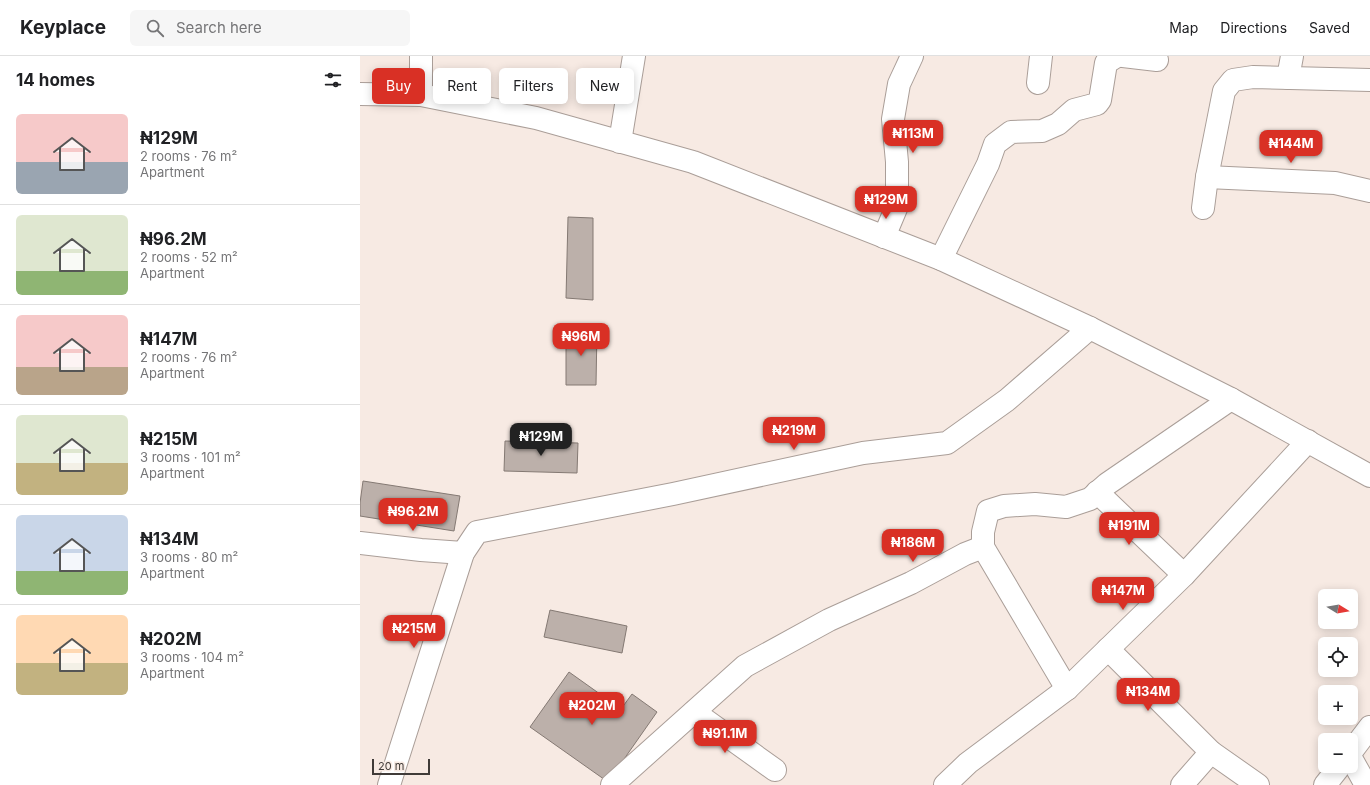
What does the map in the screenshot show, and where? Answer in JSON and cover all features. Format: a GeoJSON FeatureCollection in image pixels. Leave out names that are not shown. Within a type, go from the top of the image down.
{"type":"FeatureCollection","features":[{"type":"Feature","properties":{"kind":"street"},"geometry":{"type":"LineString","coordinates":[[421,56],[421,68]]}},
{"type":"Feature","properties":{"kind":"street"},"geometry":{"type":"LineString","coordinates":[[620,142],[634,56]]}},
{"type":"Feature","properties":{"kind":"street"},"geometry":{"type":"LineString","coordinates":[[884,238],[897,206],[897,162],[893,119],[895,105],[899,84],[912,56]]}},
{"type":"Feature","properties":{"kind":"street"},"geometry":{"type":"LineString","coordinates":[[1038,83],[1041,56]]}},
{"type":"Feature","properties":{"kind":"street"},"geometry":{"type":"LineString","coordinates":[[941,259],[988,164],[995,144],[1011,132],[1042,130],[1058,124],[1074,110],[1097,104],[1100,100],[1106,64],[1117,56]]}},
{"type":"Feature","properties":{"kind":"street"},"geometry":{"type":"LineString","coordinates":[[1123,56],[1157,60]]}},
{"type":"Feature","properties":{"kind":"street"},"geometry":{"type":"LineString","coordinates":[[1288,78],[1292,56]]}},
{"type":"Feature","properties":{"kind":"street"},"geometry":{"type":"LineString","coordinates":[[1203,208],[1207,177],[1224,91],[1233,80],[1253,77],[1370,80]]}},
{"type":"Feature","properties":{"kind":"street"},"geometry":{"type":"LineString","coordinates":[[360,94],[372,94]]}},
{"type":"Feature","properties":{"kind":"street"},"geometry":{"type":"LineString","coordinates":[[425,97],[536,118],[693,162],[884,238],[941,259],[1090,328],[1232,398],[1370,476]]}},
{"type":"Feature","properties":{"kind":"street"},"geometry":{"type":"LineString","coordinates":[[1207,177],[1335,183],[1370,191]]}},
{"type":"Feature","properties":{"kind":"street"},"geometry":{"type":"LineString","coordinates":[[389,785],[463,553],[477,532],[665,495],[863,453],[947,443],[1007,400],[1090,328]]}},
{"type":"Feature","properties":{"kind":"street"},"geometry":{"type":"LineString","coordinates":[[1067,690],[983,547],[983,532],[988,511],[1004,506],[1035,504],[1066,507],[1090,499],[1107,484],[1232,398]]}},
{"type":"Feature","properties":{"kind":"street"},"geometry":{"type":"LineString","coordinates":[[945,785],[968,762],[1067,690],[1184,575],[1308,440]]}},
{"type":"Feature","properties":{"kind":"street"},"geometry":{"type":"LineString","coordinates":[[1097,492],[1184,575]]}},
{"type":"Feature","properties":{"kind":"street"},"geometry":{"type":"LineString","coordinates":[[360,543],[463,553]]}},
{"type":"Feature","properties":{"kind":"street"},"geometry":{"type":"LineString","coordinates":[[612,785],[745,666],[829,620],[911,583],[965,554],[983,547]]}},
{"type":"Feature","properties":{"kind":"street"},"geometry":{"type":"LineString","coordinates":[[1108,649],[1211,752],[1258,785]]}},
{"type":"Feature","properties":{"kind":"street"},"geometry":{"type":"LineString","coordinates":[[694,712],[775,770]]}},
{"type":"Feature","properties":{"kind":"street"},"geometry":{"type":"LineString","coordinates":[[1358,743],[1370,727]]}},
{"type":"Feature","properties":{"kind":"street"},"geometry":{"type":"LineString","coordinates":[[1182,785],[1211,752]]}},
{"type":"Feature","properties":{"kind":"street"},"geometry":{"type":"LineString","coordinates":[[1358,771],[1366,785]]}},
{"type":"Feature","properties":{"kind":"street"},"geometry":{"type":"LineString","coordinates":[[1325,785],[1334,773]]}},
{"type":"Feature","properties":{"kind":"building"},"geometry":{"type":"Polygon","coordinates":[[[568,217],[593,218],[593,300],[566,298],[568,217]]]}},
{"type":"Feature","properties":{"kind":"building"},"geometry":{"type":"Polygon","coordinates":[[[566,329],[597,329],[596,385],[566,385],[566,329]]]}},
{"type":"Feature","properties":{"kind":"building"},"geometry":{"type":"Polygon","coordinates":[[[505,441],[578,443],[577,473],[504,471],[505,441]]]}},
{"type":"Feature","properties":{"kind":"building"},"geometry":{"type":"Polygon","coordinates":[[[363,481],[460,496],[454,531],[360,516],[363,481]]]}},
{"type":"Feature","properties":{"kind":"building"},"geometry":{"type":"Polygon","coordinates":[[[550,610],[627,626],[622,653],[544,637],[550,610]]]}},
{"type":"Feature","properties":{"kind":"building"},"geometry":{"type":"Polygon","coordinates":[[[569,672],[621,709],[632,694],[657,712],[608,782],[530,727],[569,672]]]}}]}
